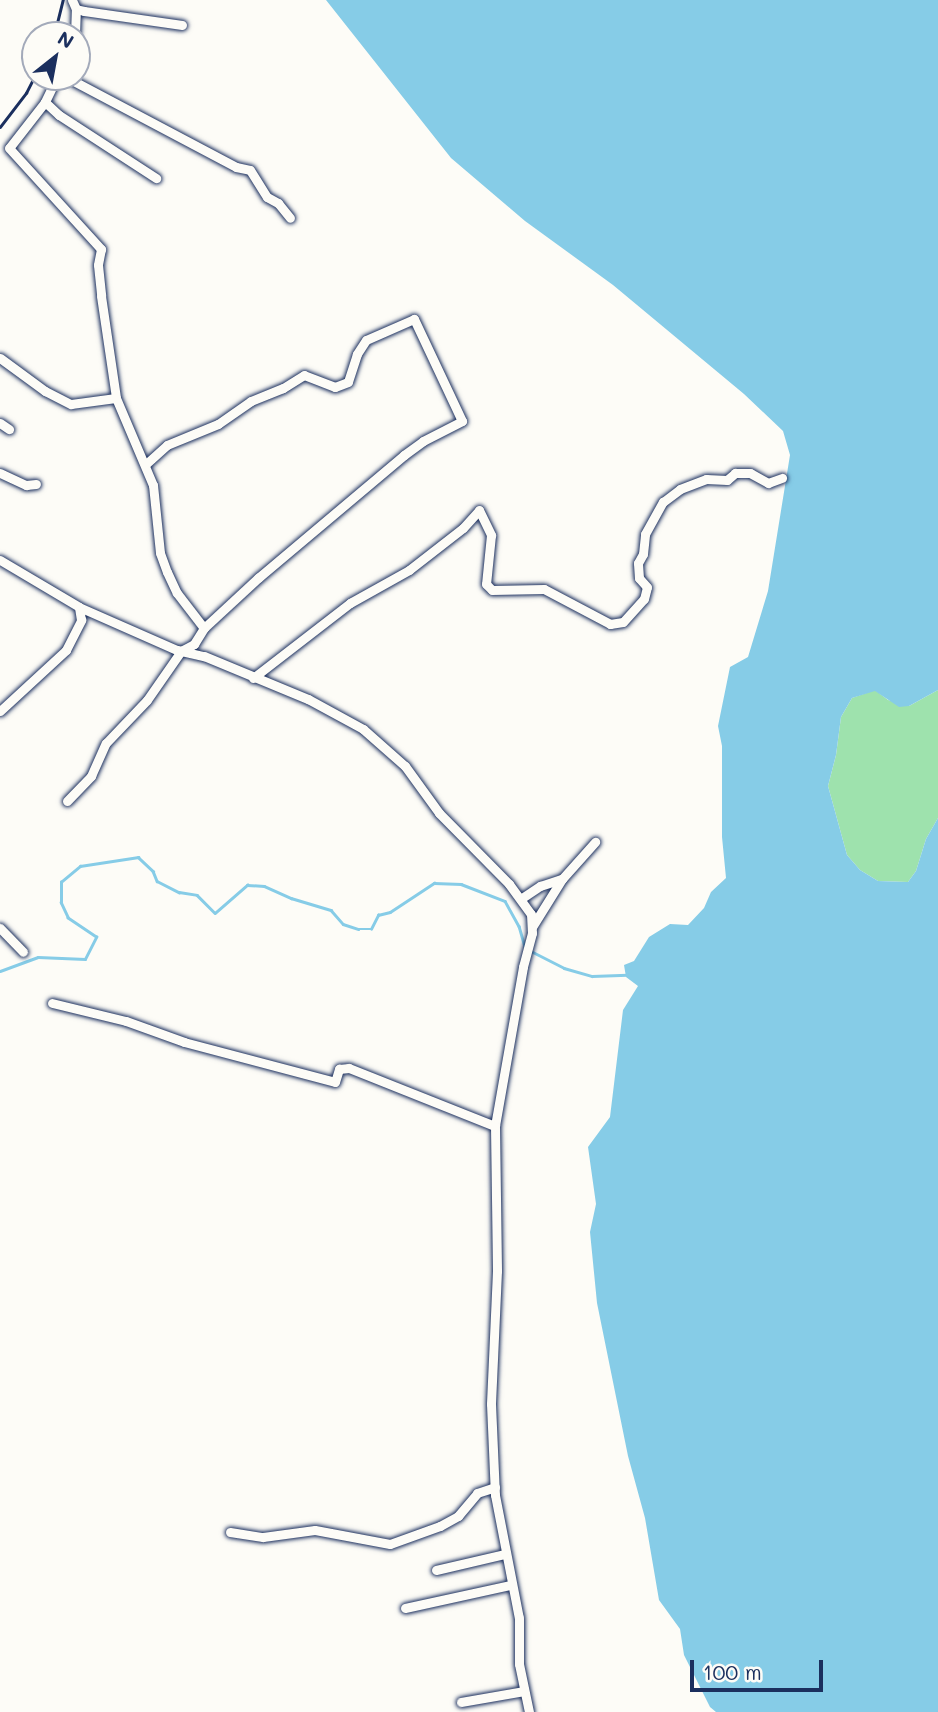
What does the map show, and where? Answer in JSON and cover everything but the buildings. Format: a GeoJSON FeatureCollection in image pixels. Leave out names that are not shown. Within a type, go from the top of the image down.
{"type":"FeatureCollection","features":[{"type":"Feature","properties":{"kind":"street"},"geometry":{"type":"LineString","coordinates":[[74,4],[181,25]]}},
{"type":"Feature","properties":{"kind":"street"},"geometry":{"type":"LineString","coordinates":[[91,90],[236,167],[250,170],[267,197],[278,203],[289,218]]}},
{"type":"Feature","properties":{"kind":"street"},"geometry":{"type":"LineString","coordinates":[[50,91],[45,102],[9,148],[102,249],[98,265],[116,398],[153,485],[160,553],[167,572],[177,593],[204,628]]}},
{"type":"Feature","properties":{"kind":"street"},"geometry":{"type":"LineString","coordinates":[[45,102],[59,115],[156,178]]}},
{"type":"Feature","properties":{"kind":"street"},"geometry":{"type":"LineString","coordinates":[[67,801],[91,776],[106,743],[147,700],[181,651],[194,644],[204,628],[258,578],[404,455],[423,441],[462,421],[414,319],[366,340],[357,354],[348,382],[335,387],[304,375],[283,388],[251,401],[218,424],[167,445],[146,464]]}},
{"type":"Feature","properties":{"kind":"street"},"geometry":{"type":"LineString","coordinates":[[0,358],[44,391],[71,404],[116,398]]}},
{"type":"Feature","properties":{"kind":"street"},"geometry":{"type":"LineString","coordinates":[[0,423],[9,429]]}},
{"type":"Feature","properties":{"kind":"street"},"geometry":{"type":"LineString","coordinates":[[0,473],[26,485],[36,484]]}},
{"type":"Feature","properties":{"kind":"street"},"geometry":{"type":"LineString","coordinates":[[253,678],[351,603],[409,570],[463,528],[480,510],[491,535],[486,584],[492,590],[544,589],[610,624],[623,622],[644,599],[647,587],[639,578],[638,563],[643,554],[645,534],[663,502],[680,489],[706,479],[727,480],[735,473],[750,473],[768,483],[782,478]]}},
{"type":"Feature","properties":{"kind":"street"},"geometry":{"type":"LineString","coordinates":[[0,560],[79,607],[181,651],[204,656],[308,699],[378,739],[405,766],[439,813],[522,898],[531,914],[532,927],[495,1126],[497,1271],[491,1404],[495,1487],[510,1585],[519,1618],[519,1664],[529,1712]]}},
{"type":"Feature","properties":{"kind":"street"},"geometry":{"type":"LineString","coordinates":[[0,711],[66,650],[81,620],[79,607]]}},
{"type":"Feature","properties":{"kind":"street"},"geometry":{"type":"LineString","coordinates":[[532,927],[562,879],[595,842]]}},
{"type":"Feature","properties":{"kind":"street"},"geometry":{"type":"LineString","coordinates":[[522,898],[540,886],[562,879]]}},
{"type":"Feature","properties":{"kind":"street"},"geometry":{"type":"LineString","coordinates":[[0,928],[23,952]]}},
{"type":"Feature","properties":{"kind":"street"},"geometry":{"type":"LineString","coordinates":[[52,1003],[126,1021],[184,1042],[335,1082],[339,1069],[349,1068],[495,1126]]}},
{"type":"Feature","properties":{"kind":"street"},"geometry":{"type":"LineString","coordinates":[[230,1532],[263,1537],[316,1530],[390,1544],[440,1527],[458,1516],[477,1493],[495,1487]]}},
{"type":"Feature","properties":{"kind":"street"},"geometry":{"type":"LineString","coordinates":[[436,1570],[505,1554]]}},
{"type":"Feature","properties":{"kind":"street"},"geometry":{"type":"LineString","coordinates":[[405,1608],[510,1585]]}},
{"type":"Feature","properties":{"kind":"street"},"geometry":{"type":"LineString","coordinates":[[461,1702],[524,1691]]}},
{"type":"Feature","properties":{"kind":"green space"},"geometry":{"type":"Polygon","coordinates":[[[875,690],[888,700],[909,706],[938,690],[938,818],[926,839],[916,871],[908,882],[878,881],[860,870],[847,855],[828,786],[836,755],[841,717],[852,698],[875,690]]]}},
{"type":"Feature","properties":{"kind":"water"},"geometry":{"type":"Polygon","coordinates":[[[326,0],[938,0],[938,690],[909,706],[899,707],[875,691],[852,698],[841,717],[836,755],[828,786],[847,855],[860,870],[878,881],[908,882],[916,871],[926,839],[938,818],[938,1712],[716,1712],[710,1707],[684,1655],[680,1629],[659,1600],[645,1518],[628,1456],[597,1303],[590,1232],[596,1204],[588,1147],[610,1117],[623,1010],[638,986],[626,977],[624,965],[634,961],[649,937],[670,924],[688,925],[704,908],[711,892],[726,878],[722,837],[722,746],[718,726],[730,667],[748,657],[768,591],[790,455],[783,431],[744,394],[613,285],[525,221],[451,158],[326,0]]]}},
{"type":"Feature","properties":{"kind":"waterway"},"geometry":{"type":"LineString","coordinates":[[0,971],[38,957],[85,959],[96,937],[68,918],[61,903],[61,882],[80,866],[138,857],[153,871],[157,881],[179,892],[197,895],[215,913],[247,885],[264,886],[291,898],[331,910],[343,924],[358,929],[371,929],[378,915],[390,912],[434,883],[461,884],[505,901],[519,926],[525,947]]}},
{"type":"Feature","properties":{"kind":"waterway"},"geometry":{"type":"LineString","coordinates":[[531,951],[564,968],[592,976],[627,975]]}},
{"type":"Feature","properties":{"kind":"railway"},"geometry":{"type":"LineString","coordinates":[[58,21],[63,0]]}},
{"type":"Feature","properties":{"kind":"railway"},"geometry":{"type":"LineString","coordinates":[[0,127],[27,91]]}}]}
